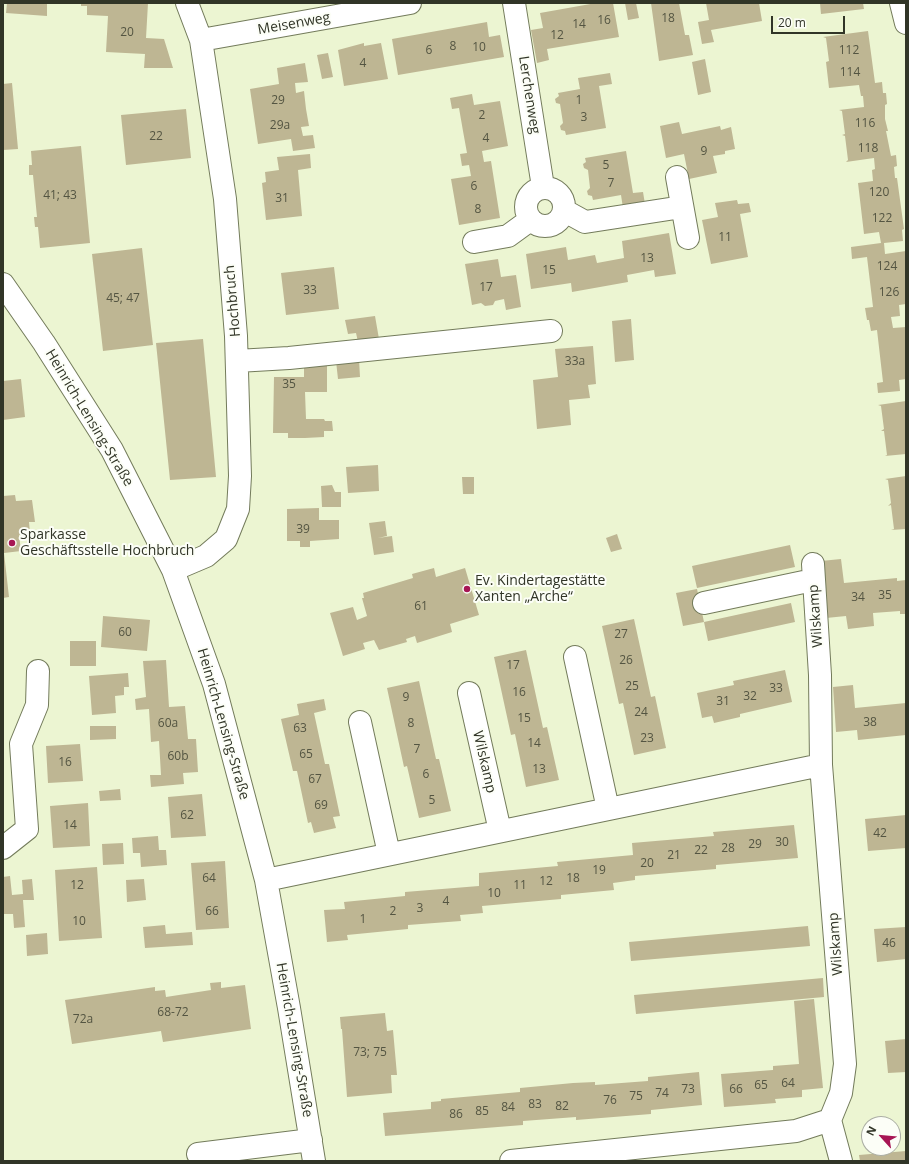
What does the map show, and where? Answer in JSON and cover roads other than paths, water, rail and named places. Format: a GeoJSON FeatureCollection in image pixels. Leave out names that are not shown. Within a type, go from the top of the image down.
{"type":"FeatureCollection","features":[{"type":"Feature","properties":{"kind":"street","name":"Hochbruch"},"geometry":{"type":"LineString","coordinates":[[173,570],[206,556],[226,539],[238,510],[240,476],[237,361],[225,199],[201,40],[187,3]]}},
{"type":"Feature","properties":{"kind":"street","name":"Meisenweg"},"geometry":{"type":"LineString","coordinates":[[201,40],[410,3]]}},
{"type":"Feature","properties":{"kind":"street","name":"Lerchenweg"},"geometry":{"type":"LineString","coordinates":[[514,3],[543,187]]}},
{"type":"Feature","properties":{"kind":"street"},"geometry":{"type":"LineString","coordinates":[[901,3],[906,23]]}},
{"type":"Feature","properties":{"kind":"street"},"geometry":{"type":"LineString","coordinates":[[677,177],[688,238]]}},
{"type":"Feature","properties":{"kind":"street"},"geometry":{"type":"LineString","coordinates":[[543,187],[555,189],[563,198],[565,210],[557,223],[543,226],[530,220],[525,207],[530,193],[543,187]]}},
{"type":"Feature","properties":{"kind":"street"},"geometry":{"type":"LineString","coordinates":[[565,210],[585,222],[682,207]]}},
{"type":"Feature","properties":{"kind":"street"},"geometry":{"type":"LineString","coordinates":[[474,242],[508,236],[530,220]]}},
{"type":"Feature","properties":{"kind":"street","name":"Heinrich-Lensing-Straße"},"geometry":{"type":"LineString","coordinates":[[3,284],[44,343],[112,450],[173,570],[214,684],[266,880],[313,1151]]}},
{"type":"Feature","properties":{"kind":"street"},"geometry":{"type":"LineString","coordinates":[[237,361],[289,358],[551,331]]}},
{"type":"Feature","properties":{"kind":"street","name":"Wilskamp"},"geometry":{"type":"LineString","coordinates":[[704,604],[813,572],[820,675],[821,765],[845,1064],[841,1093],[830,1120]]}},
{"type":"Feature","properties":{"kind":"street"},"geometry":{"type":"LineString","coordinates":[[574,657],[608,808]]}},
{"type":"Feature","properties":{"kind":"street"},"geometry":{"type":"LineString","coordinates":[[3,848],[27,829],[21,744],[37,705],[38,670]]}},
{"type":"Feature","properties":{"kind":"street","name":"Wilskamp"},"geometry":{"type":"LineString","coordinates":[[469,693],[500,831]]}},
{"type":"Feature","properties":{"kind":"street"},"geometry":{"type":"LineString","coordinates":[[360,722],[389,854]]}},
{"type":"Feature","properties":{"kind":"street"},"geometry":{"type":"LineString","coordinates":[[266,880],[821,765]]}},
{"type":"Feature","properties":{"kind":"street"},"geometry":{"type":"LineString","coordinates":[[511,1161],[796,1131],[830,1120],[841,1161]]}},
{"type":"Feature","properties":{"kind":"street"},"geometry":{"type":"LineString","coordinates":[[198,1154],[313,1151]]}},
{"type":"Feature","properties":{"kind":"place","name":"Sparkasse Geschäftsstelle Hochbruch"},"geometry":{"type":"Point","coordinates":[12,543]}},
{"type":"Feature","properties":{"kind":"place","name":"Ev. Kindertagestätte Xanten „Arche“"},"geometry":{"type":"Point","coordinates":[467,589]}}]}
